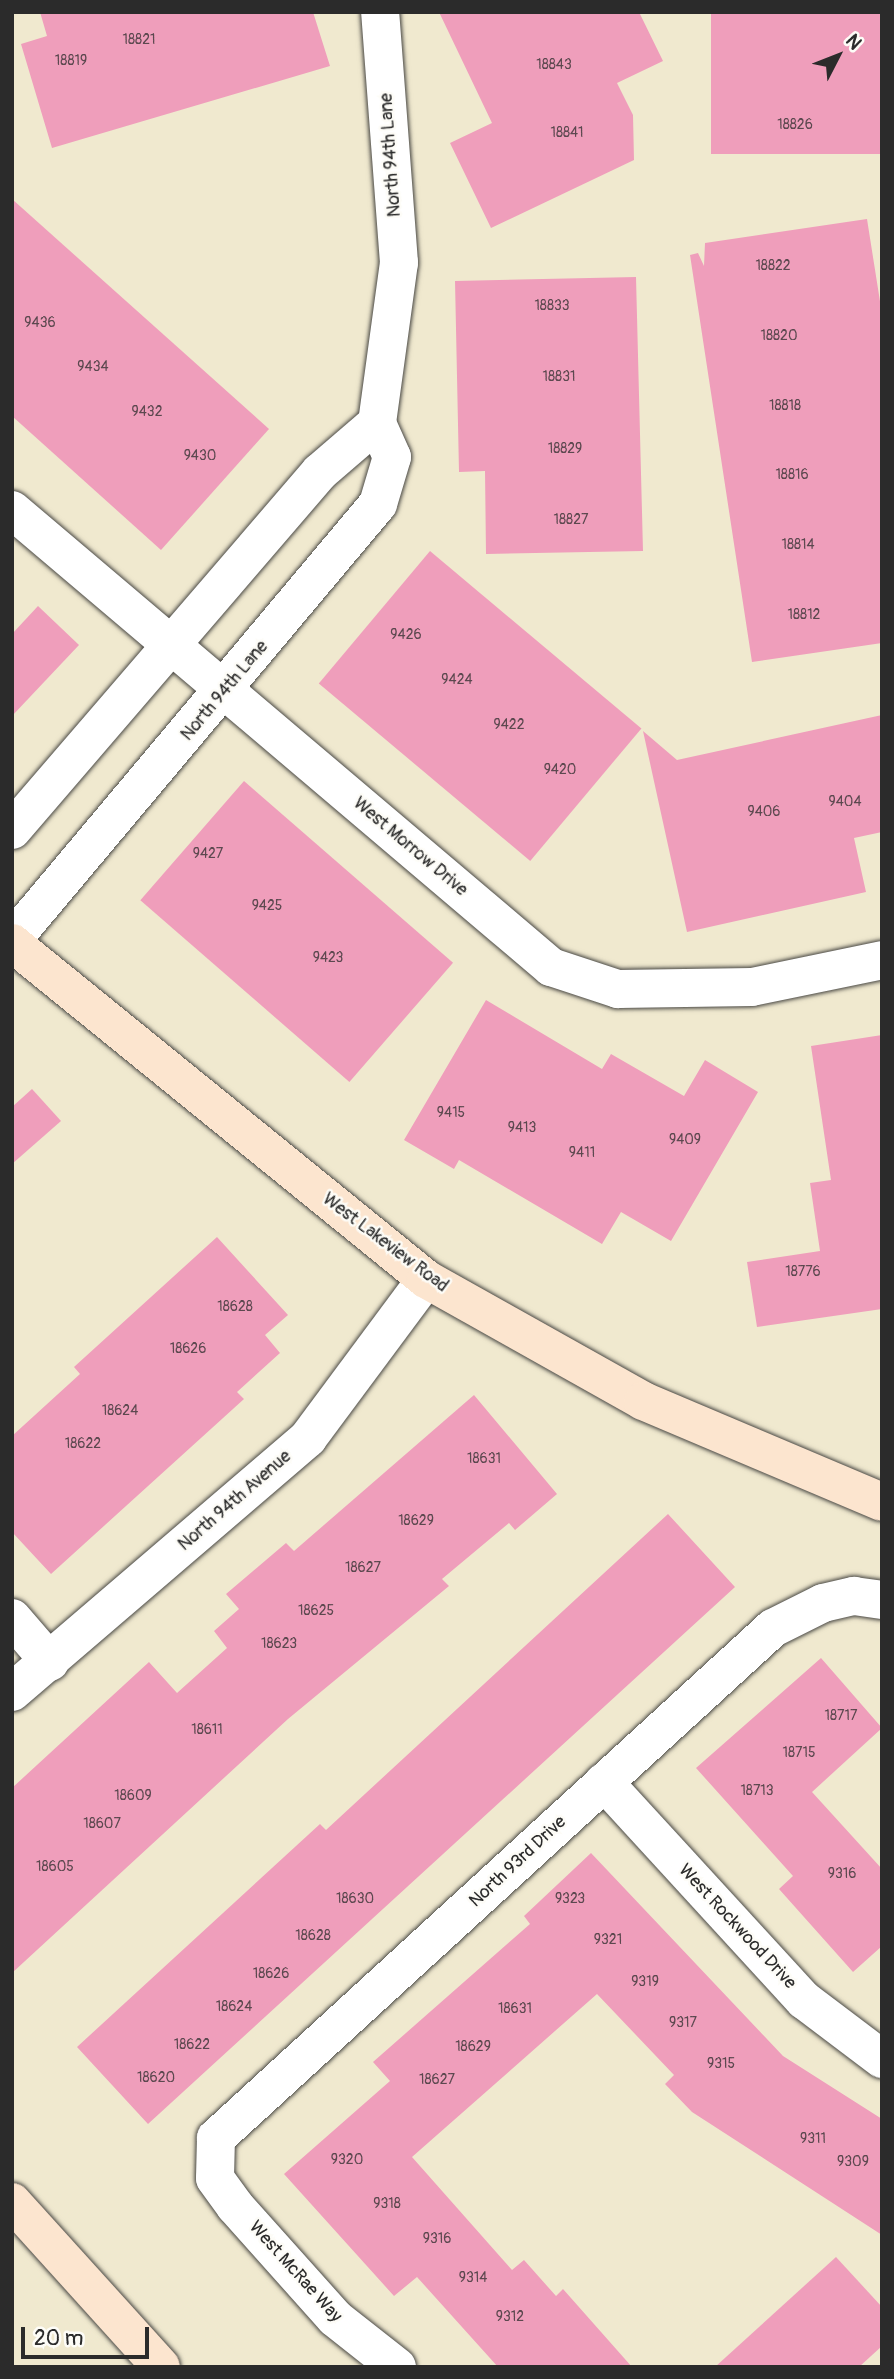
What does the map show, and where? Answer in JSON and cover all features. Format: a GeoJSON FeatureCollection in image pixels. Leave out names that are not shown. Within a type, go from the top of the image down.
{"type":"FeatureCollection","features":[{"type":"Feature","properties":{"kind":"street","name":"North 94th Lane"},"geometry":{"type":"LineString","coordinates":[[12,942],[226,691],[378,504],[392,457],[377,423],[399,263],[380,12]]}},
{"type":"Feature","properties":{"kind":"street"},"geometry":{"type":"LineString","coordinates":[[12,830],[320,472],[377,423]]}},
{"type":"Feature","properties":{"kind":"street","name":"West Morrow Drive"},"geometry":{"type":"LineString","coordinates":[[12,510],[551,967],[618,989],[752,987],[882,960]]}},
{"type":"Feature","properties":{"kind":"street","name":"West Lakeview Road"},"geometry":{"type":"LineString","coordinates":[[12,942],[426,1279],[643,1401],[882,1502]]}},
{"type":"Feature","properties":{"kind":"street","name":"North 94th Avenue"},"geometry":{"type":"LineString","coordinates":[[12,1692],[308,1438],[426,1279]]}},
{"type":"Feature","properties":{"kind":"street","name":"North 93rd Drive"},"geometry":{"type":"LineString","coordinates":[[212,2162],[216,2138],[773,1628],[823,1603],[868,1598]]}},
{"type":"Feature","properties":{"kind":"street"},"geometry":{"type":"LineString","coordinates":[[12,1618],[50,1662]]}},
{"type":"Feature","properties":{"kind":"street","name":"West Rockwood Drive"},"geometry":{"type":"LineString","coordinates":[[604,1782],[804,2000],[882,2059]]}},
{"type":"Feature","properties":{"kind":"street","name":"West McRae Way"},"geometry":{"type":"LineString","coordinates":[[212,2162],[235,2206],[335,2318],[397,2367]]}},
{"type":"Feature","properties":{"kind":"street"},"geometry":{"type":"LineString","coordinates":[[12,2202],[161,2367]]}},
{"type":"Feature","properties":{"kind":"building"},"geometry":{"type":"Polygon","coordinates":[[[40,12],[313,12],[330,66],[52,148],[21,44],[47,36],[40,12]]]}},
{"type":"Feature","properties":{"kind":"building"},"geometry":{"type":"Polygon","coordinates":[[[439,12],[639,12],[663,61],[617,83],[633,115],[634,160],[491,228],[450,143],[492,123],[439,12]]]}},
{"type":"Feature","properties":{"kind":"building"},"geometry":{"type":"Polygon","coordinates":[[[711,12],[882,12],[882,154],[711,154],[711,12]]]}},
{"type":"Feature","properties":{"kind":"building"},"geometry":{"type":"Polygon","coordinates":[[[12,199],[269,429],[161,550],[12,416],[12,199]]]}},
{"type":"Feature","properties":{"kind":"building"},"geometry":{"type":"Polygon","coordinates":[[[867,219],[882,314],[882,643],[752,662],[690,255],[698,253],[704,266],[705,243],[867,219]]]}},
{"type":"Feature","properties":{"kind":"building"},"geometry":{"type":"Polygon","coordinates":[[[636,277],[643,551],[486,554],[485,471],[459,472],[455,281],[636,277]]]}},
{"type":"Feature","properties":{"kind":"building"},"geometry":{"type":"Polygon","coordinates":[[[430,551],[641,728],[530,861],[319,684],[430,551]]]}},
{"type":"Feature","properties":{"kind":"building"},"geometry":{"type":"Polygon","coordinates":[[[38,606],[79,645],[12,716],[12,634],[38,606]]]}},
{"type":"Feature","properties":{"kind":"building"},"geometry":{"type":"Polygon","coordinates":[[[882,715],[882,832],[854,838],[866,892],[687,932],[643,731],[677,760],[882,715]]]}},
{"type":"Feature","properties":{"kind":"building"},"geometry":{"type":"Polygon","coordinates":[[[244,781],[453,963],[349,1082],[140,900],[244,781]]]}},
{"type":"Feature","properties":{"kind":"building"},"geometry":{"type":"Polygon","coordinates":[[[486,1000],[602,1069],[611,1054],[684,1096],[705,1060],[758,1092],[671,1241],[621,1212],[602,1244],[459,1160],[454,1169],[404,1140],[486,1000]]]}},
{"type":"Feature","properties":{"kind":"building"},"geometry":{"type":"Polygon","coordinates":[[[882,1035],[882,1309],[757,1327],[747,1262],[820,1251],[810,1183],[831,1180],[811,1046],[882,1035]]]}},
{"type":"Feature","properties":{"kind":"building"},"geometry":{"type":"Polygon","coordinates":[[[32,1089],[61,1121],[12,1164],[12,1107],[32,1089]]]}},
{"type":"Feature","properties":{"kind":"building"},"geometry":{"type":"Polygon","coordinates":[[[217,1237],[288,1315],[265,1335],[280,1353],[237,1392],[244,1399],[51,1574],[12,1532],[12,1436],[80,1374],[74,1367],[217,1237]]]}},
{"type":"Feature","properties":{"kind":"building"},"geometry":{"type":"Polygon","coordinates":[[[474,1395],[557,1494],[515,1530],[509,1523],[442,1579],[449,1586],[288,1719],[12,1973],[12,1788],[149,1662],[177,1693],[227,1648],[214,1631],[239,1609],[226,1594],[286,1543],[294,1551],[474,1395]]]}},
{"type":"Feature","properties":{"kind":"building"},"geometry":{"type":"Polygon","coordinates":[[[668,1514],[735,1587],[148,2124],[77,2047],[320,1824],[326,1830],[668,1514]]]}},
{"type":"Feature","properties":{"kind":"building"},"geometry":{"type":"Polygon","coordinates":[[[821,1658],[882,1728],[812,1792],[882,1869],[882,1946],[853,1972],[779,1889],[793,1876],[696,1768],[821,1658]]]}},
{"type":"Feature","properties":{"kind":"building"},"geometry":{"type":"Polygon","coordinates":[[[591,1853],[783,2056],[882,2119],[882,2235],[692,2112],[665,2084],[674,2075],[597,1994],[412,2157],[512,2270],[524,2260],[556,2296],[563,2289],[632,2367],[498,2367],[417,2277],[394,2296],[284,2174],[390,2081],[373,2062],[530,1924],[524,1916],[591,1853]]]}},
{"type":"Feature","properties":{"kind":"building"},"geometry":{"type":"Polygon","coordinates":[[[836,2257],[882,2307],[882,2346],[859,2367],[715,2367],[836,2257]]]}}]}
